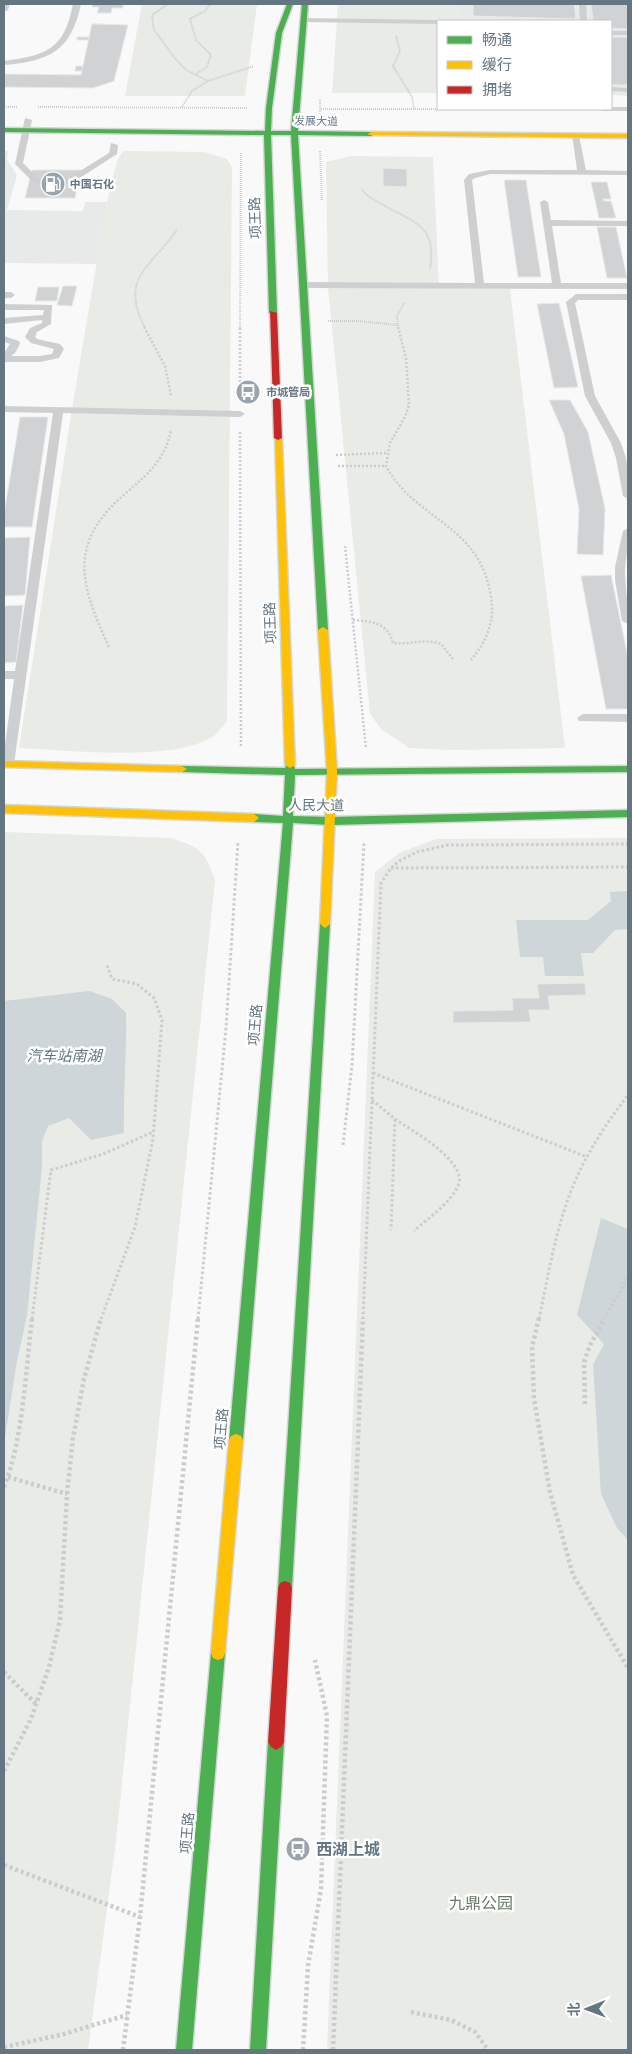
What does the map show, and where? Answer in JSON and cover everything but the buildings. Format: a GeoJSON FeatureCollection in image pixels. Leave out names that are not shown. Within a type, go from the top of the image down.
{"type":"FeatureCollection","features":[{"type":"Feature","properties":{"kind":"main road","name":"项王路"},"geometry":{"type":"LineString","coordinates":[[184,2050],[288,820],[290,772],[268,127],[278,33],[290,4]]}},
{"type":"Feature","properties":{"kind":"main road"},"geometry":{"type":"LineString","coordinates":[[258,2050],[331,821],[332,772],[294,128],[304,4]]}},
{"type":"Feature","properties":{"kind":"main road","name":"发展大道"},"geometry":{"type":"LineString","coordinates":[[4,120],[26,125],[294,128],[324,126],[575,136],[628,136]]}},
{"type":"Feature","properties":{"kind":"main road","name":"发展大道"},"geometry":{"type":"LineString","coordinates":[[4,130],[26,125]]}},
{"type":"Feature","properties":{"kind":"main road"},"geometry":{"type":"LineString","coordinates":[[6,764],[290,772],[628,769]]}},
{"type":"Feature","properties":{"kind":"main road","name":"人民大道"},"geometry":{"type":"LineString","coordinates":[[4,809],[331,821],[628,814]]}},
{"type":"Feature","properties":{"kind":"lane"},"geometry":{"type":"LineString","coordinates":[[4,10],[6,4]]}},
{"type":"Feature","properties":{"kind":"lane"},"geometry":{"type":"LineString","coordinates":[[4,63],[33,58],[56,47],[70,32],[76,4]]}},
{"type":"Feature","properties":{"kind":"lane"},"geometry":{"type":"LineString","coordinates":[[582,4],[584,20]]}},
{"type":"Feature","properties":{"kind":"lane"},"geometry":{"type":"LineString","coordinates":[[303,20],[437,22]]}},
{"type":"Feature","properties":{"kind":"lane"},"geometry":{"type":"LineString","coordinates":[[612,33],[628,33]]}},
{"type":"Feature","properties":{"kind":"lane"},"geometry":{"type":"LineString","coordinates":[[612,89],[628,90]]}},
{"type":"Feature","properties":{"kind":"lane"},"geometry":{"type":"LineString","coordinates":[[612,109],[628,109]]}},
{"type":"Feature","properties":{"kind":"lane"},"geometry":{"type":"LineString","coordinates":[[26,125],[19,164],[37,181],[70,181],[113,154],[114,145]]}},
{"type":"Feature","properties":{"kind":"lane"},"geometry":{"type":"LineString","coordinates":[[575,136],[582,173]]}},
{"type":"Feature","properties":{"kind":"lane"},"geometry":{"type":"LineString","coordinates":[[480,285],[468,180],[472,176],[490,172],[628,173]]}},
{"type":"Feature","properties":{"kind":"lane"},"geometry":{"type":"LineString","coordinates":[[544,202],[557,286]]}},
{"type":"Feature","properties":{"kind":"lane"},"geometry":{"type":"LineString","coordinates":[[547,223],[628,223]]}},
{"type":"Feature","properties":{"kind":"lane"},"geometry":{"type":"LineString","coordinates":[[302,285],[628,286]]}},
{"type":"Feature","properties":{"kind":"lane"},"geometry":{"type":"LineString","coordinates":[[628,298],[576,297],[570,302],[590,396],[616,443],[621,458],[628,496]]}},
{"type":"Feature","properties":{"kind":"lane"},"geometry":{"type":"LineString","coordinates":[[4,306],[49,307],[46,324],[33,330],[30,337],[34,342],[57,346],[58,353],[56,356],[40,360],[4,358]]}},
{"type":"Feature","properties":{"kind":"lane"},"geometry":{"type":"LineString","coordinates":[[4,321],[47,317]]}},
{"type":"Feature","properties":{"kind":"lane"},"geometry":{"type":"LineString","coordinates":[[4,339],[14,341],[15,344],[12,351],[4,358]]}},
{"type":"Feature","properties":{"kind":"lane"},"geometry":{"type":"LineString","coordinates":[[4,410],[240,414]]}},
{"type":"Feature","properties":{"kind":"lane"},"geometry":{"type":"LineString","coordinates":[[6,764],[58,410]]}},
{"type":"Feature","properties":{"kind":"lane"},"geometry":{"type":"LineString","coordinates":[[628,530],[620,567],[620,580],[628,621]]}},
{"type":"Feature","properties":{"kind":"lane"},"geometry":{"type":"LineString","coordinates":[[4,675],[20,675]]}},
{"type":"Feature","properties":{"kind":"lane"},"geometry":{"type":"LineString","coordinates":[[583,718],[628,718]]}},
{"type":"Feature","properties":{"kind":"path"},"geometry":{"type":"LineString","coordinates":[[168,4],[152,15],[151,25],[177,62],[185,70],[208,81]]}},
{"type":"Feature","properties":{"kind":"path"},"geometry":{"type":"LineString","coordinates":[[196,75],[206,70],[211,62],[211,55],[202,49],[196,41],[191,30],[190,19],[205,11],[210,4]]}},
{"type":"Feature","properties":{"kind":"path"},"geometry":{"type":"LineString","coordinates":[[388,21],[401,47],[401,53],[394,61],[393,66],[412,97],[414,109]]}},
{"type":"Feature","properties":{"kind":"path"},"geometry":{"type":"LineString","coordinates":[[182,108],[192,91],[208,81],[259,65]]}},
{"type":"Feature","properties":{"kind":"path"},"geometry":{"type":"LineString","coordinates":[[320,90],[324,126],[323,206]]}},
{"type":"Feature","properties":{"kind":"path"},"geometry":{"type":"LineString","coordinates":[[241,146],[241,770]]}},
{"type":"Feature","properties":{"kind":"path"},"geometry":{"type":"LineString","coordinates":[[362,189],[364,193],[422,226],[429,233],[432,246],[432,261],[428,285],[415,292],[401,306],[397,316],[397,325],[406,358],[409,405],[405,417],[390,443],[386,466],[401,489],[467,542],[479,557],[492,594],[493,610],[490,631],[483,646],[471,660]]}},
{"type":"Feature","properties":{"kind":"path"},"geometry":{"type":"LineString","coordinates":[[171,398],[166,367],[140,318],[134,302],[134,291],[141,272],[152,257],[172,239],[177,229]]}},
{"type":"Feature","properties":{"kind":"path"},"geometry":{"type":"LineString","coordinates":[[327,285],[328,321],[358,321],[397,325]]}},
{"type":"Feature","properties":{"kind":"path"},"geometry":{"type":"LineString","coordinates":[[109,647],[92,612],[85,584],[83,560],[89,536],[107,511],[154,470],[170,442],[172,427]]}},
{"type":"Feature","properties":{"kind":"path"},"geometry":{"type":"LineString","coordinates":[[386,466],[338,466],[336,455],[387,453]]}},
{"type":"Feature","properties":{"kind":"path"},"geometry":{"type":"LineString","coordinates":[[345,543],[368,771]]}},
{"type":"Feature","properties":{"kind":"path"},"geometry":{"type":"LineString","coordinates":[[353,620],[375,621],[383,625],[392,635],[393,643],[404,645],[436,640],[445,645],[453,659]]}},
{"type":"Feature","properties":{"kind":"path"},"geometry":{"type":"LineString","coordinates":[[123,2050],[140,1917],[226,1028],[239,818]]}},
{"type":"Feature","properties":{"kind":"path"},"geometry":{"type":"LineString","coordinates":[[342,1153],[352,1065],[365,820]]}},
{"type":"Feature","properties":{"kind":"path"},"geometry":{"type":"LineString","coordinates":[[333,2050],[381,884],[391,868],[401,860],[417,852],[448,845],[628,844]]}},
{"type":"Feature","properties":{"kind":"path"},"geometry":{"type":"LineString","coordinates":[[391,868],[628,867]]}},
{"type":"Feature","properties":{"kind":"path"},"geometry":{"type":"LineString","coordinates":[[4,1771],[31,1719],[49,1667],[60,1620],[67,1494],[73,1438],[84,1378],[102,1314],[135,1227],[143,1195],[154,1132],[162,1020],[154,998],[137,984],[112,979],[107,964]]}},
{"type":"Feature","properties":{"kind":"path"},"geometry":{"type":"LineString","coordinates":[[373,1073],[587,1157]]}},
{"type":"Feature","properties":{"kind":"path"},"geometry":{"type":"LineString","coordinates":[[628,1095],[604,1126],[587,1157],[565,1207],[532,1347],[534,1399],[550,1492],[573,1575],[628,1668]]}},
{"type":"Feature","properties":{"kind":"path"},"geometry":{"type":"LineString","coordinates":[[372,1100],[394,1119],[447,1156],[455,1164],[459,1174],[458,1184],[448,1198],[414,1231]]}},
{"type":"Feature","properties":{"kind":"path"},"geometry":{"type":"LineString","coordinates":[[391,1230],[394,1119]]}},
{"type":"Feature","properties":{"kind":"path"},"geometry":{"type":"LineString","coordinates":[[4,1487],[8,1477],[19,1425],[51,1170],[91,1160],[129,1146],[154,1132]]}},
{"type":"Feature","properties":{"kind":"path"},"geometry":{"type":"LineString","coordinates":[[585,1404],[584,1362],[628,1277]]}},
{"type":"Feature","properties":{"kind":"path"},"geometry":{"type":"LineString","coordinates":[[8,1477],[67,1494]]}},
{"type":"Feature","properties":{"kind":"path"},"geometry":{"type":"LineString","coordinates":[[303,2050],[308,1966],[322,1888],[327,1716],[315,1662],[316,1653]]}},
{"type":"Feature","properties":{"kind":"path"},"geometry":{"type":"LineString","coordinates":[[4,1672],[36,1704]]}},
{"type":"Feature","properties":{"kind":"path"},"geometry":{"type":"LineString","coordinates":[[4,1865],[140,1917]]}},
{"type":"Feature","properties":{"kind":"path"},"geometry":{"type":"LineString","coordinates":[[411,2012],[450,2020],[475,2032],[488,2050]]}},
{"type":"Feature","properties":{"kind":"path"},"geometry":{"type":"LineString","coordinates":[[4,2047],[60,2035],[127,2015]]}},
{"type":"Feature","properties":{"kind":"shaded area"},"geometry":{"type":"Polygon","coordinates":[[[458,4],[628,4],[628,96],[612,95],[612,20],[459,20],[458,4]]]}},
{"type":"Feature","properties":{"kind":"shaded area"},"geometry":{"type":"Polygon","coordinates":[[[4,151],[8,151],[7,160],[17,175],[7,210],[83,211],[85,202],[107,202],[97,264],[4,263],[4,151]]]}},
{"type":"Feature","properties":{"kind":"green space"},"geometry":{"type":"Polygon","coordinates":[[[142,4],[257,4],[245,96],[125,96],[142,4]]]}},
{"type":"Feature","properties":{"kind":"green space"},"geometry":{"type":"Polygon","coordinates":[[[338,4],[458,4],[459,20],[437,20],[437,93],[332,93],[338,4]]]}},
{"type":"Feature","properties":{"kind":"green space"},"geometry":{"type":"Polygon","coordinates":[[[123,151],[204,152],[227,159],[232,167],[227,721],[215,735],[198,744],[175,749],[121,753],[19,748],[72,409],[107,202],[117,161],[123,151]]]}},
{"type":"Feature","properties":{"kind":"green space"},"geometry":{"type":"Polygon","coordinates":[[[351,156],[433,157],[439,288],[510,289],[565,748],[452,750],[409,748],[381,729],[370,714],[328,287],[326,162],[351,156]]]}},
{"type":"Feature","properties":{"kind":"green space"},"geometry":{"type":"Polygon","coordinates":[[[4,832],[171,838],[189,845],[200,852],[208,862],[215,880],[116,1841],[88,2050],[4,2050],[4,832]]]}},
{"type":"Feature","properties":{"kind":"green space","name":"九鼎公园"},"geometry":{"type":"Polygon","coordinates":[[[628,838],[628,2050],[327,2050],[375,872],[399,853],[436,839],[628,838]]]}},
{"type":"Feature","properties":{"kind":"water"},"geometry":{"type":"Polygon","coordinates":[[[628,891],[628,929],[615,930],[593,953],[581,953],[584,976],[545,976],[543,957],[520,957],[516,920],[588,920],[611,901],[610,892],[628,891]]]}},
{"type":"Feature","properties":{"kind":"water","name":"汽车站南湖"},"geometry":{"type":"Polygon","coordinates":[[[89,991],[112,999],[126,1013],[124,1133],[91,1140],[69,1118],[48,1126],[42,1141],[42,1167],[27,1316],[17,1360],[4,1444],[4,1001],[89,991]]]}},
{"type":"Feature","properties":{"kind":"water"},"geometry":{"type":"Polygon","coordinates":[[[601,1218],[628,1229],[628,1540],[617,1528],[601,1494],[593,1365],[604,1344],[577,1315],[601,1218]]]}},
{"type":"Feature","properties":{"kind":"traffic: fast"},"geometry":{"type":"LineString","coordinates":[[273,313],[267,146],[269,108],[279,33],[290,4]]}},
{"type":"Feature","properties":{"kind":"traffic: fast"},"geometry":{"type":"LineString","coordinates":[[305,4],[295,108],[294,146],[323,630]]}},
{"type":"Feature","properties":{"kind":"traffic: fast"},"geometry":{"type":"LineString","coordinates":[[4,130],[371,134]]}},
{"type":"Feature","properties":{"kind":"traffic: fast"},"geometry":{"type":"LineString","coordinates":[[236,1440],[288,820],[290,765]]}},
{"type":"Feature","properties":{"kind":"traffic: fast"},"geometry":{"type":"LineString","coordinates":[[182,769],[290,772],[628,769]]}},
{"type":"Feature","properties":{"kind":"traffic: fast"},"geometry":{"type":"LineString","coordinates":[[254,818],[331,821],[628,814]]}},
{"type":"Feature","properties":{"kind":"traffic: fast"},"geometry":{"type":"LineString","coordinates":[[285,1588],[325,924]]}},
{"type":"Feature","properties":{"kind":"traffic: fast"},"geometry":{"type":"LineString","coordinates":[[184,2050],[218,1653]]}},
{"type":"Feature","properties":{"kind":"traffic: fast"},"geometry":{"type":"LineString","coordinates":[[258,2050],[276,1742]]}},
{"type":"Feature","properties":{"kind":"traffic: slow"},"geometry":{"type":"LineString","coordinates":[[371,134],[628,136]]}},
{"type":"Feature","properties":{"kind":"traffic: slow"},"geometry":{"type":"LineString","coordinates":[[278,438],[290,765]]}},
{"type":"Feature","properties":{"kind":"traffic: slow"},"geometry":{"type":"LineString","coordinates":[[323,630],[332,772],[325,924]]}},
{"type":"Feature","properties":{"kind":"traffic: slow"},"geometry":{"type":"LineString","coordinates":[[4,764],[182,769]]}},
{"type":"Feature","properties":{"kind":"traffic: slow"},"geometry":{"type":"LineString","coordinates":[[4,809],[254,818]]}},
{"type":"Feature","properties":{"kind":"traffic: slow"},"geometry":{"type":"LineString","coordinates":[[218,1653],[236,1440]]}},
{"type":"Feature","properties":{"kind":"traffic: jam"},"geometry":{"type":"LineString","coordinates":[[273,313],[278,438]]}},
{"type":"Feature","properties":{"kind":"traffic: jam"},"geometry":{"type":"LineString","coordinates":[[276,1742],[285,1588]]}},
{"type":"Feature","properties":{"kind":"place","name":"中国石化"},"geometry":{"type":"Point","coordinates":[53,184]}},
{"type":"Feature","properties":{"kind":"place","name":"市城管局"},"geometry":{"type":"Point","coordinates":[248,392]}},
{"type":"Feature","properties":{"kind":"place","name":"西湖上城"},"geometry":{"type":"Point","coordinates":[298,1849]}}]}
